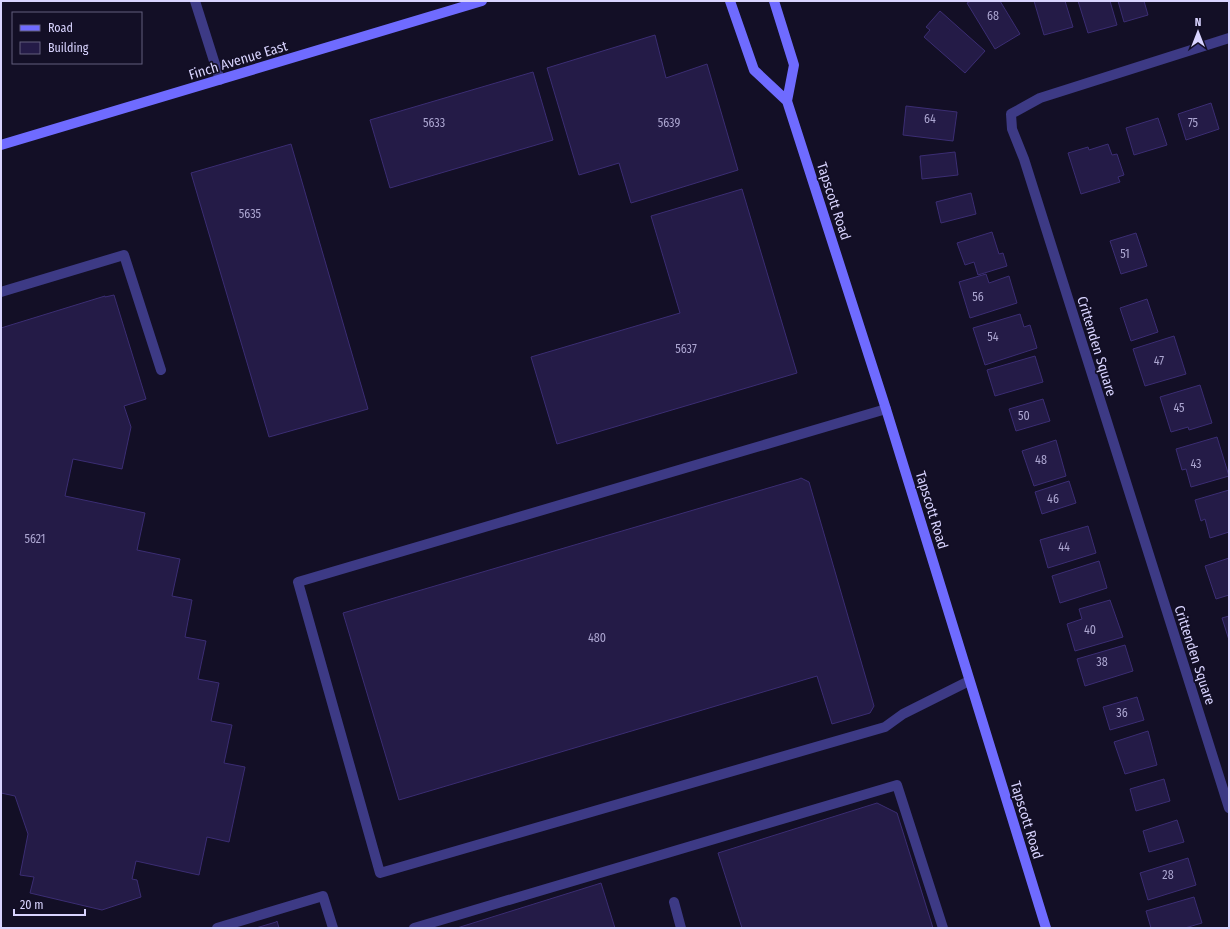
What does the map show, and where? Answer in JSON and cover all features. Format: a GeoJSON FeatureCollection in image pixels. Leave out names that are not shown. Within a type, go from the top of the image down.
{"type":"FeatureCollection","features":[{"type":"Feature","properties":{"kind":"street"},"geometry":{"type":"LineString","coordinates":[[195,1],[220,80]]}},
{"type":"Feature","properties":{"kind":"street","name":"Finch Avenue East"},"geometry":{"type":"LineString","coordinates":[[1,145],[482,1]]}},
{"type":"Feature","properties":{"kind":"street","name":"Tapscott Road"},"geometry":{"type":"LineString","coordinates":[[730,1],[754,70],[787,101]]}},
{"type":"Feature","properties":{"kind":"street","name":"Tapscott Road"},"geometry":{"type":"LineString","coordinates":[[774,1],[794,65],[787,101],[886,409],[1046,928]]}},
{"type":"Feature","properties":{"kind":"street","name":"Crittenden Square"},"geometry":{"type":"LineString","coordinates":[[1229,38],[1040,98],[1011,114],[1012,130],[1024,159],[1229,808]]}},
{"type":"Feature","properties":{"kind":"street"},"geometry":{"type":"LineString","coordinates":[[1,292],[124,255],[162,370]]}},
{"type":"Feature","properties":{"kind":"street"},"geometry":{"type":"LineString","coordinates":[[886,409],[298,582],[380,874],[885,727],[903,714],[969,681]]}},
{"type":"Feature","properties":{"kind":"street"},"geometry":{"type":"LineString","coordinates":[[414,928],[897,785],[943,928]]}},
{"type":"Feature","properties":{"kind":"street"},"geometry":{"type":"LineString","coordinates":[[217,928],[323,896],[333,928]]}},
{"type":"Feature","properties":{"kind":"street"},"geometry":{"type":"LineString","coordinates":[[674,902],[681,928]]}},
{"type":"Feature","properties":{"kind":"building"},"geometry":{"type":"Polygon","coordinates":[[[971,1],[1000,1],[1020,34],[995,49],[967,3],[971,1]]]}},
{"type":"Feature","properties":{"kind":"building"},"geometry":{"type":"Polygon","coordinates":[[[1034,1],[1065,1],[1073,27],[1044,35],[1034,1]]]}},
{"type":"Feature","properties":{"kind":"building"},"geometry":{"type":"Polygon","coordinates":[[[1078,1],[1110,1],[1117,25],[1088,33],[1078,1]]]}},
{"type":"Feature","properties":{"kind":"building"},"geometry":{"type":"Polygon","coordinates":[[[1118,1],[1144,1],[1148,15],[1124,22],[1118,1]]]}},
{"type":"Feature","properties":{"kind":"building"},"geometry":{"type":"Polygon","coordinates":[[[940,11],[985,51],[965,73],[924,37],[930,30],[926,27],[940,11]]]}},
{"type":"Feature","properties":{"kind":"building"},"geometry":{"type":"Polygon","coordinates":[[[655,35],[666,78],[707,64],[738,170],[631,203],[619,163],[579,175],[547,68],[655,35]]]}},
{"type":"Feature","properties":{"kind":"building"},"geometry":{"type":"Polygon","coordinates":[[[533,72],[553,140],[390,188],[370,120],[533,72]]]}},
{"type":"Feature","properties":{"kind":"building"},"geometry":{"type":"Polygon","coordinates":[[[1211,103],[1219,129],[1186,140],[1178,114],[1211,103]]]}},
{"type":"Feature","properties":{"kind":"building"},"geometry":{"type":"Polygon","coordinates":[[[906,106],[957,112],[953,141],[903,135],[906,106]]]}},
{"type":"Feature","properties":{"kind":"building"},"geometry":{"type":"Polygon","coordinates":[[[1158,118],[1167,145],[1134,155],[1126,128],[1158,118]]]}},
{"type":"Feature","properties":{"kind":"building"},"geometry":{"type":"Polygon","coordinates":[[[291,144],[368,409],[269,437],[191,173],[291,144]]]}},
{"type":"Feature","properties":{"kind":"building"},"geometry":{"type":"Polygon","coordinates":[[[1108,144],[1112,155],[1117,154],[1124,175],[1118,177],[1120,182],[1081,194],[1068,153],[1088,147],[1089,150],[1108,144]]]}},
{"type":"Feature","properties":{"kind":"building"},"geometry":{"type":"Polygon","coordinates":[[[955,152],[958,175],[922,179],[920,156],[955,152]]]}},
{"type":"Feature","properties":{"kind":"building"},"geometry":{"type":"Polygon","coordinates":[[[742,189],[797,373],[557,444],[531,357],[680,313],[651,216],[742,189]]]}},
{"type":"Feature","properties":{"kind":"building"},"geometry":{"type":"Polygon","coordinates":[[[971,193],[976,214],[941,223],[936,202],[971,193]]]}},
{"type":"Feature","properties":{"kind":"building"},"geometry":{"type":"Polygon","coordinates":[[[992,232],[999,254],[1003,253],[1007,266],[978,275],[974,262],[965,265],[957,243],[992,232]]]}},
{"type":"Feature","properties":{"kind":"building"},"geometry":{"type":"Polygon","coordinates":[[[1136,233],[1147,266],[1121,274],[1110,241],[1136,233]]]}},
{"type":"Feature","properties":{"kind":"building"},"geometry":{"type":"Polygon","coordinates":[[[986,274],[989,283],[1009,276],[1017,303],[970,318],[959,282],[986,274]]]}},
{"type":"Feature","properties":{"kind":"building"},"geometry":{"type":"Polygon","coordinates":[[[114,295],[146,399],[124,406],[131,427],[122,469],[73,459],[65,496],[145,513],[137,550],[180,559],[172,596],[192,600],[185,637],[206,641],[198,679],[219,683],[211,721],[232,725],[224,763],[245,767],[229,842],[207,837],[199,875],[136,861],[132,879],[137,880],[141,897],[102,910],[30,893],[34,877],[20,875],[28,834],[15,796],[1,793],[1,328],[105,296],[114,295]]]}},
{"type":"Feature","properties":{"kind":"building"},"geometry":{"type":"Polygon","coordinates":[[[1147,299],[1158,332],[1131,341],[1120,308],[1147,299]]]}},
{"type":"Feature","properties":{"kind":"building"},"geometry":{"type":"Polygon","coordinates":[[[1020,314],[1024,327],[1030,325],[1037,348],[985,365],[973,328],[1020,314]]]}},
{"type":"Feature","properties":{"kind":"building"},"geometry":{"type":"Polygon","coordinates":[[[1174,336],[1186,374],[1145,386],[1133,349],[1174,336]]]}},
{"type":"Feature","properties":{"kind":"building"},"geometry":{"type":"Polygon","coordinates":[[[1035,356],[1043,382],[995,396],[987,370],[1035,356]]]}},
{"type":"Feature","properties":{"kind":"building"},"geometry":{"type":"Polygon","coordinates":[[[1200,385],[1212,423],[1189,430],[1188,427],[1171,432],[1160,397],[1200,385]]]}},
{"type":"Feature","properties":{"kind":"building"},"geometry":{"type":"Polygon","coordinates":[[[1043,399],[1050,421],[1016,431],[1009,409],[1043,399]]]}},
{"type":"Feature","properties":{"kind":"building"},"geometry":{"type":"Polygon","coordinates":[[[1217,437],[1229,476],[1191,487],[1186,469],[1182,470],[1176,449],[1217,437]]]}},
{"type":"Feature","properties":{"kind":"building"},"geometry":{"type":"Polygon","coordinates":[[[1056,440],[1066,476],[1034,486],[1022,451],[1056,440]]]}},
{"type":"Feature","properties":{"kind":"building"},"geometry":{"type":"Polygon","coordinates":[[[801,478],[809,482],[874,706],[870,713],[832,724],[817,676],[399,800],[343,613],[801,478]]]}},
{"type":"Feature","properties":{"kind":"building"},"geometry":{"type":"Polygon","coordinates":[[[1069,481],[1076,503],[1042,514],[1035,492],[1069,481]]]}},
{"type":"Feature","properties":{"kind":"building"},"geometry":{"type":"Polygon","coordinates":[[[1229,490],[1229,532],[1210,538],[1205,519],[1201,521],[1195,500],[1229,490]]]}},
{"type":"Feature","properties":{"kind":"building"},"geometry":{"type":"Polygon","coordinates":[[[1088,526],[1096,553],[1048,568],[1040,540],[1088,526]]]}},
{"type":"Feature","properties":{"kind":"building"},"geometry":{"type":"Polygon","coordinates":[[[1229,558],[1229,595],[1216,599],[1205,566],[1229,558]]]}},
{"type":"Feature","properties":{"kind":"building"},"geometry":{"type":"Polygon","coordinates":[[[1099,561],[1107,588],[1060,603],[1052,576],[1099,561]]]}},
{"type":"Feature","properties":{"kind":"building"},"geometry":{"type":"Polygon","coordinates":[[[1110,600],[1123,637],[1075,651],[1067,624],[1082,619],[1079,609],[1110,600]]]}},
{"type":"Feature","properties":{"kind":"building"},"geometry":{"type":"Polygon","coordinates":[[[1229,616],[1229,640],[1222,618],[1229,616]]]}},
{"type":"Feature","properties":{"kind":"building"},"geometry":{"type":"Polygon","coordinates":[[[1125,645],[1133,671],[1085,686],[1077,659],[1125,645]]]}},
{"type":"Feature","properties":{"kind":"building"},"geometry":{"type":"Polygon","coordinates":[[[1137,697],[1144,720],[1110,730],[1103,707],[1137,697]]]}},
{"type":"Feature","properties":{"kind":"building"},"geometry":{"type":"Polygon","coordinates":[[[1148,731],[1157,765],[1125,774],[1114,742],[1148,731]]]}},
{"type":"Feature","properties":{"kind":"building"},"geometry":{"type":"Polygon","coordinates":[[[1164,779],[1170,801],[1136,811],[1130,789],[1164,779]]]}},
{"type":"Feature","properties":{"kind":"building"},"geometry":{"type":"Polygon","coordinates":[[[877,803],[897,813],[933,928],[742,928],[718,853],[877,803]]]}},
{"type":"Feature","properties":{"kind":"building"},"geometry":{"type":"Polygon","coordinates":[[[1177,820],[1184,842],[1149,852],[1143,831],[1177,820]]]}},
{"type":"Feature","properties":{"kind":"building"},"geometry":{"type":"Polygon","coordinates":[[[1188,858],[1196,885],[1148,900],[1140,873],[1188,858]]]}},
{"type":"Feature","properties":{"kind":"building"},"geometry":{"type":"Polygon","coordinates":[[[601,883],[615,928],[457,928],[598,884],[601,883]]]}},
{"type":"Feature","properties":{"kind":"building"},"geometry":{"type":"Polygon","coordinates":[[[1194,897],[1202,923],[1185,928],[1151,928],[1146,911],[1194,897]]]}},
{"type":"Feature","properties":{"kind":"building"},"geometry":{"type":"Polygon","coordinates":[[[277,921],[279,928],[256,928],[276,922],[277,921]]]}}]}
